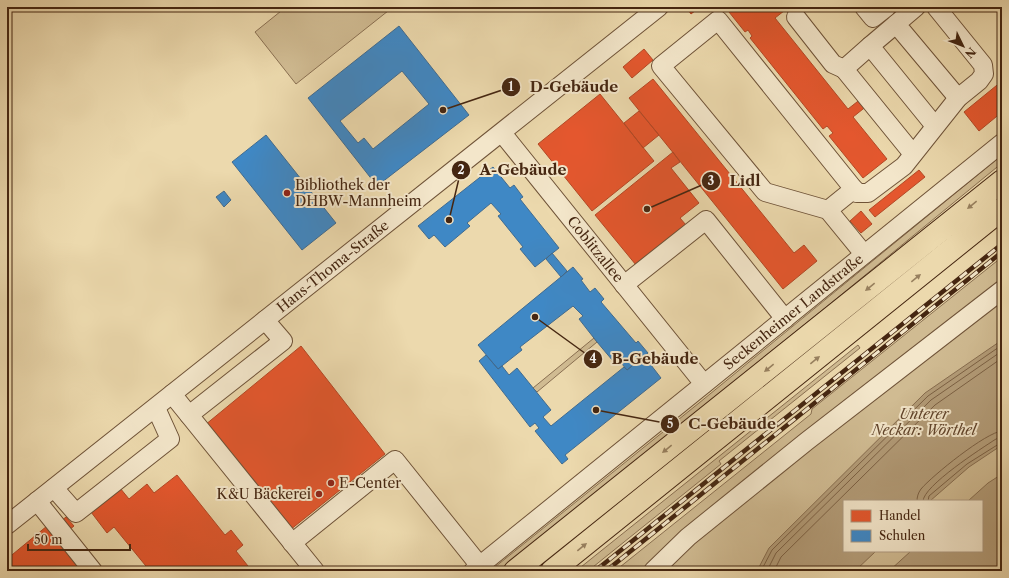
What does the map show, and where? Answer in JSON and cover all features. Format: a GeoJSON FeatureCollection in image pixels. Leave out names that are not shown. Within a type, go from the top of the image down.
{"type":"FeatureCollection","features":[{"type":"Feature","properties":{"kind":"main road","name":"Seckenheimer Landstraße"},"geometry":{"type":"LineString","coordinates":[[515,571],[1002,181]]}},
{"type":"Feature","properties":{"kind":"main road"},"geometry":{"type":"LineString","coordinates":[[552,571],[1002,209]]}},
{"type":"Feature","properties":{"kind":"street","name":"Hans-Thoma-Straße"},"geometry":{"type":"LineString","coordinates":[[7,525],[659,7]]}},
{"type":"Feature","properties":{"kind":"street"},"geometry":{"type":"LineString","coordinates":[[864,7],[873,18],[887,7]]}},
{"type":"Feature","properties":{"kind":"street"},"geometry":{"type":"LineString","coordinates":[[844,69],[916,7]]}},
{"type":"Feature","properties":{"kind":"street"},"geometry":{"type":"LineString","coordinates":[[864,254],[828,210],[766,192],[661,66],[718,20],[857,193],[868,193],[904,166],[958,98],[979,81],[984,74],[983,66],[936,7]]}},
{"type":"Feature","properties":{"kind":"street"},"geometry":{"type":"LineString","coordinates":[[796,17],[833,64],[844,69],[914,154]]}},
{"type":"Feature","properties":{"kind":"street"},"geometry":{"type":"LineString","coordinates":[[896,24],[958,98]]}},
{"type":"Feature","properties":{"kind":"street"},"geometry":{"type":"LineString","coordinates":[[870,46],[935,126]]}},
{"type":"Feature","properties":{"kind":"street","name":"Coblitzallee"},"geometry":{"type":"LineString","coordinates":[[502,132],[704,384]]}},
{"type":"Feature","properties":{"kind":"street","name":"Seckenheimer Landstraße"},"geometry":{"type":"LineString","coordinates":[[476,568],[1002,143]]}},
{"type":"Feature","properties":{"kind":"street"},"geometry":{"type":"LineString","coordinates":[[828,210],[854,189]]}},
{"type":"Feature","properties":{"kind":"street"},"geometry":{"type":"LineString","coordinates":[[624,285],[706,220],[785,319]]}},
{"type":"Feature","properties":{"kind":"street"},"geometry":{"type":"LineString","coordinates":[[653,571],[688,537],[801,446],[1002,290]]}},
{"type":"Feature","properties":{"kind":"street"},"geometry":{"type":"LineString","coordinates":[[189,415],[283,341],[265,320]]}},
{"type":"Feature","properties":{"kind":"street"},"geometry":{"type":"LineString","coordinates":[[172,394],[315,571]]}},
{"type":"Feature","properties":{"kind":"street"},"geometry":{"type":"LineString","coordinates":[[54,488],[76,513],[170,439],[156,408]]}},
{"type":"Feature","properties":{"kind":"street"},"geometry":{"type":"LineString","coordinates":[[292,543],[395,460],[476,568]]}},
{"type":"Feature","properties":{"kind":"street"},"geometry":{"type":"LineString","coordinates":[[37,502],[92,571]]}},
{"type":"Feature","properties":{"kind":"green space"},"geometry":{"type":"Polygon","coordinates":[[[286,7],[393,7],[296,84],[255,32],[286,7]]]}},
{"type":"Feature","properties":{"kind":"green space"},"geometry":{"type":"Polygon","coordinates":[[[1002,155],[1002,163],[825,308],[499,571],[490,571],[699,403],[1002,155]]]}},
{"type":"Feature","properties":{"kind":"green space","name":"Unterer Neckar: Wörthel"},"geometry":{"type":"Polygon","coordinates":[[[1002,257],[1002,571],[615,571],[811,414],[812,409],[1002,257]]]}},
{"type":"Feature","properties":{"kind":"green space"},"geometry":{"type":"Polygon","coordinates":[[[594,338],[597,342],[537,392],[533,388],[594,338]]]}},
{"type":"Feature","properties":{"kind":"green space"},"geometry":{"type":"Polygon","coordinates":[[[858,345],[860,348],[719,461],[721,464],[588,571],[576,571],[858,345]]]}},
{"type":"Feature","properties":{"kind":"water"},"geometry":{"type":"Polygon","coordinates":[[[1002,340],[1002,445],[969,467],[931,500],[843,500],[843,552],[875,552],[855,571],[757,571],[769,548],[925,393],[1002,340]]]}},
{"type":"Feature","properties":{"kind":"water"},"geometry":{"type":"Polygon","coordinates":[[[1002,474],[1002,571],[889,571],[910,552],[983,552],[983,500],[969,500],[988,483],[1002,474]]]}},
{"type":"Feature","properties":{"kind":"building: Handel"},"geometry":{"type":"Polygon","coordinates":[[[686,7],[700,7],[691,14],[686,7]]]}},
{"type":"Feature","properties":{"kind":"building: Handel"},"geometry":{"type":"Polygon","coordinates":[[[725,7],[768,7],[770,10],[774,7],[789,7],[775,18],[848,109],[862,98],[868,105],[853,117],[887,159],[863,178],[829,136],[833,133],[827,126],[823,129],[750,38],[752,36],[748,30],[745,32],[725,7]]]}},
{"type":"Feature","properties":{"kind":"building: Handel"},"geometry":{"type":"Polygon","coordinates":[[[644,49],[653,60],[632,78],[623,67],[644,49]]]}},
{"type":"Feature","properties":{"kind":"building: Handel"},"geometry":{"type":"Polygon","coordinates":[[[653,79],[794,253],[804,245],[817,261],[783,289],[629,98],[653,79]]]}},
{"type":"Feature","properties":{"kind":"building: Handel"},"geometry":{"type":"Polygon","coordinates":[[[1002,81],[1002,112],[979,131],[964,112],[1002,81]]]}},
{"type":"Feature","properties":{"kind":"building: Handel"},"geometry":{"type":"Polygon","coordinates":[[[600,94],[654,161],[592,211],[538,144],[600,94]]]}},
{"type":"Feature","properties":{"kind":"building: Handel"},"geometry":{"type":"Polygon","coordinates":[[[639,111],[659,135],[643,148],[624,123],[639,111]]]}},
{"type":"Feature","properties":{"kind":"building: Handel"},"geometry":{"type":"Polygon","coordinates":[[[673,152],[680,162],[671,168],[699,203],[680,218],[686,225],[636,265],[595,215],[673,152]]]}},
{"type":"Feature","properties":{"kind":"building: Handel"},"geometry":{"type":"Polygon","coordinates":[[[919,170],[925,177],[875,217],[869,210],[919,170]]]}},
{"type":"Feature","properties":{"kind":"building: Handel"},"geometry":{"type":"Polygon","coordinates":[[[861,211],[872,224],[861,233],[850,221],[861,211]]]}},
{"type":"Feature","properties":{"kind":"building: Handel"},"geometry":{"type":"Polygon","coordinates":[[[301,346],[385,454],[290,530],[205,425],[301,346]]]}},
{"type":"Feature","properties":{"kind":"building: Handel"},"geometry":{"type":"Polygon","coordinates":[[[177,475],[225,535],[231,530],[243,545],[236,551],[252,571],[150,571],[114,527],[107,533],[91,512],[120,488],[129,499],[147,484],[154,493],[177,475]]]}},
{"type":"Feature","properties":{"kind":"building: Handel"},"geometry":{"type":"Polygon","coordinates":[[[66,517],[74,526],[69,530],[61,521],[66,517]]]}},
{"type":"Feature","properties":{"kind":"building: Handel"},"geometry":{"type":"Polygon","coordinates":[[[47,526],[83,571],[7,571],[7,559],[47,526]]]}},
{"type":"Feature","properties":{"kind":"building: Schulen"},"geometry":{"type":"Polygon","coordinates":[[[399,26],[469,115],[377,186],[308,98],[399,26]],[[402,71],[340,121],[358,143],[364,138],[373,149],[429,104],[402,71]]]}},
{"type":"Feature","properties":{"kind":"building: Schulen"},"geometry":{"type":"Polygon","coordinates":[[[266,135],[336,223],[302,250],[232,162],[266,135]]]}},
{"type":"Feature","properties":{"kind":"building: Schulen"},"geometry":{"type":"Polygon","coordinates":[[[493,167],[510,188],[514,185],[523,197],[520,199],[559,248],[535,267],[520,249],[523,247],[498,216],[501,214],[491,203],[467,223],[470,226],[445,247],[434,235],[429,239],[418,226],[493,167]]]}},
{"type":"Feature","properties":{"kind":"building: Schulen"},"geometry":{"type":"Polygon","coordinates":[[[224,191],[231,200],[224,207],[216,197],[224,191]]]}},
{"type":"Feature","properties":{"kind":"building: Schulen"},"geometry":{"type":"Polygon","coordinates":[[[552,253],[567,271],[561,277],[546,259],[552,253]]]}},
{"type":"Feature","properties":{"kind":"building: Schulen"},"geometry":{"type":"Polygon","coordinates":[[[573,267],[583,279],[581,280],[590,292],[595,288],[604,299],[601,302],[636,343],[638,341],[648,353],[627,370],[617,358],[613,361],[579,319],[583,316],[573,306],[520,347],[522,350],[498,369],[478,345],[573,267]]]}},
{"type":"Feature","properties":{"kind":"building: Schulen"},"geometry":{"type":"Polygon","coordinates":[[[486,355],[498,369],[502,366],[509,375],[517,368],[551,410],[543,417],[551,426],[624,367],[627,370],[644,356],[661,378],[565,455],[568,459],[562,464],[535,431],[539,428],[535,423],[530,427],[479,361],[486,355]]]}},
{"type":"Feature","properties":{"kind":"railway"},"geometry":{"type":"LineString","coordinates":[[595,571],[1002,244]]}},
{"type":"Feature","properties":{"kind":"railway"},"geometry":{"type":"LineString","coordinates":[[606,571],[1002,252]]}},
{"type":"Feature","properties":{"kind":"place","name":"D-Gebäude"},"geometry":{"type":"Point","coordinates":[443,110]}},
{"type":"Feature","properties":{"kind":"place","name":"Bibliothek der DHBW-Mannheim"},"geometry":{"type":"Point","coordinates":[287,193]}},
{"type":"Feature","properties":{"kind":"place","name":"Lidl"},"geometry":{"type":"Point","coordinates":[647,209]}},
{"type":"Feature","properties":{"kind":"place","name":"A-Gebäude"},"geometry":{"type":"Point","coordinates":[449,220]}},
{"type":"Feature","properties":{"kind":"place","name":"B-Gebäude"},"geometry":{"type":"Point","coordinates":[535,317]}},
{"type":"Feature","properties":{"kind":"place","name":"C-Gebäude"},"geometry":{"type":"Point","coordinates":[596,410]}},
{"type":"Feature","properties":{"kind":"place","name":"E-Center"},"geometry":{"type":"Point","coordinates":[331,483]}},
{"type":"Feature","properties":{"kind":"place","name":"K&U Bäckerei"},"geometry":{"type":"Point","coordinates":[319,494]}}]}
